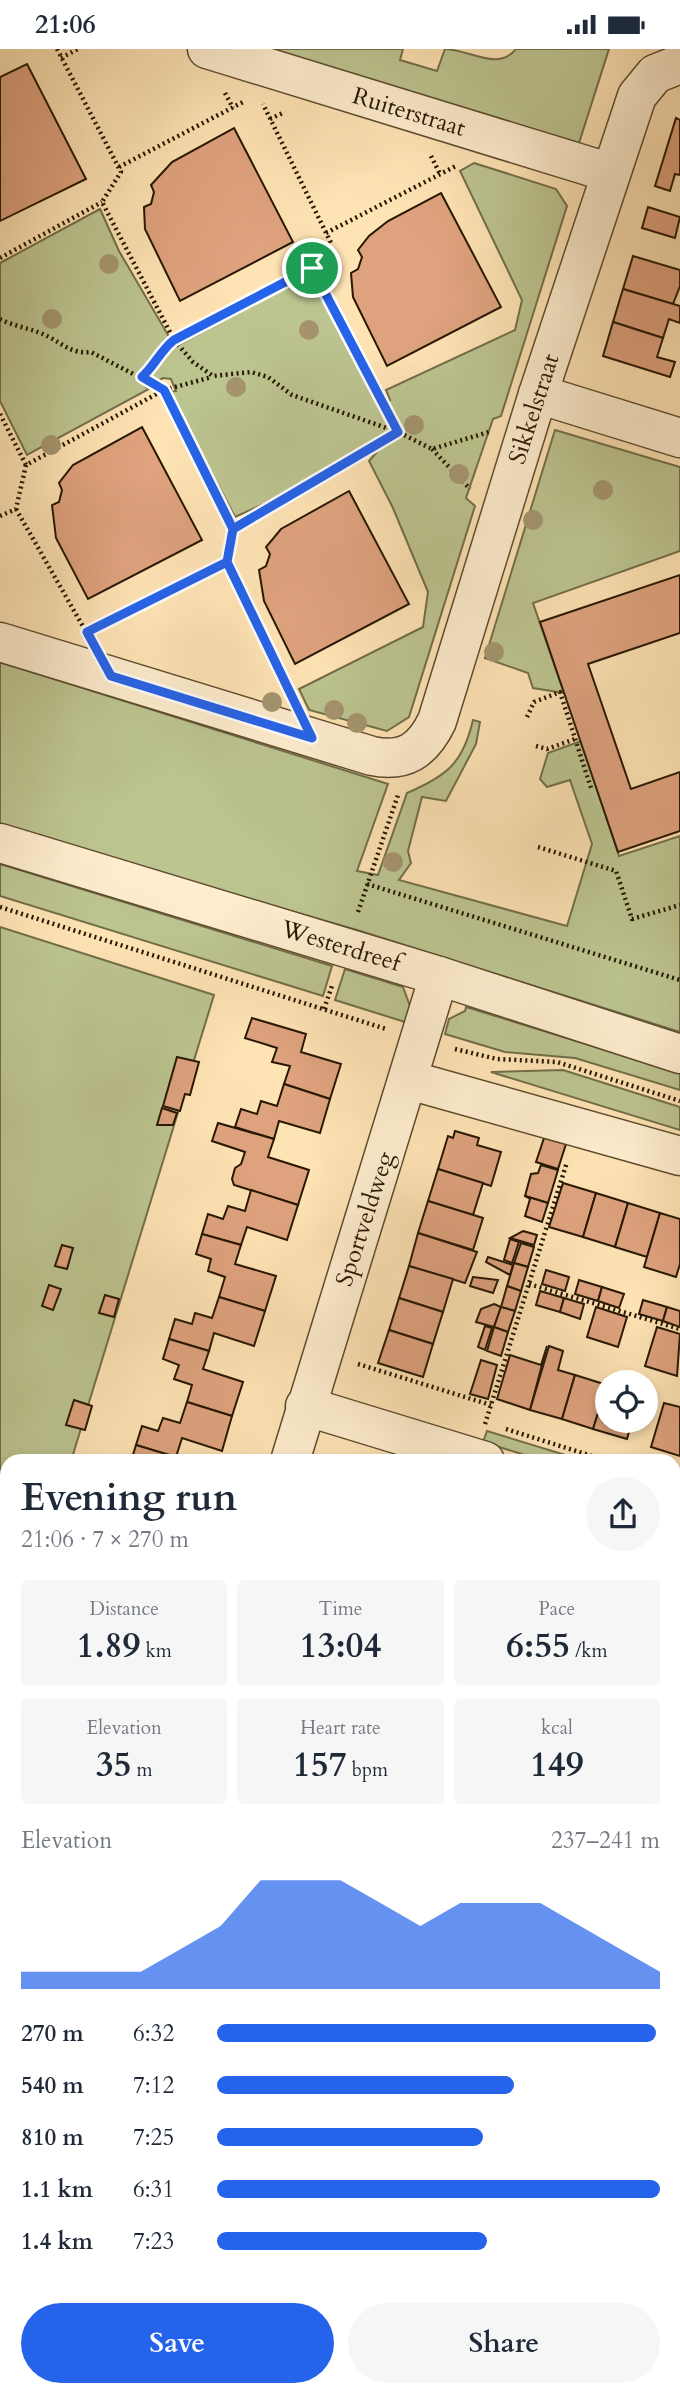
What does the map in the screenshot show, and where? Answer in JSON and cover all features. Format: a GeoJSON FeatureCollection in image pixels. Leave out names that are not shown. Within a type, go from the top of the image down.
{"type":"FeatureCollection","features":[{"type":"Feature","properties":{"kind":"street","name":"Ruiterstraat"},"geometry":{"type":"LineString","coordinates":[[207,49],[255,79],[611,173]]}},
{"type":"Feature","properties":{"kind":"street","name":"Sikkelstraat"},"geometry":{"type":"LineString","coordinates":[[403,756],[425,744],[437,721],[538,394],[643,85],[666,68],[680,64]]}},
{"type":"Feature","properties":{"kind":"street"},"geometry":{"type":"LineString","coordinates":[[538,394],[680,438]]}},
{"type":"Feature","properties":{"kind":"street"},"geometry":{"type":"LineString","coordinates":[[0,642],[378,757],[403,756]]}},
{"type":"Feature","properties":{"kind":"street","name":"Westerdreef"},"geometry":{"type":"LineString","coordinates":[[0,843],[439,976],[680,1054]]}},
{"type":"Feature","properties":{"kind":"street","name":"Sportveldweg"},"geometry":{"type":"LineString","coordinates":[[292,1454],[439,976]]}},
{"type":"Feature","properties":{"kind":"street"},"geometry":{"type":"LineString","coordinates":[[409,1080],[680,1156]]}},
{"type":"Feature","properties":{"kind":"street"},"geometry":{"type":"LineString","coordinates":[[305,1406],[461,1454]]}},
{"type":"Feature","properties":{"kind":"path"},"geometry":{"type":"LineString","coordinates":[[0,258],[102,202],[121,172],[57,49]]}},
{"type":"Feature","properties":{"kind":"path"},"geometry":{"type":"LineString","coordinates":[[61,58],[78,49]]}},
{"type":"Feature","properties":{"kind":"path"},"geometry":{"type":"LineString","coordinates":[[119,167],[255,79],[331,243],[312,268],[174,340],[163,349],[158,362],[142,377]]}},
{"type":"Feature","properties":{"kind":"path"},"geometry":{"type":"LineString","coordinates":[[326,233],[460,164]]}},
{"type":"Feature","properties":{"kind":"path"},"geometry":{"type":"LineString","coordinates":[[102,202],[174,340],[193,362],[213,376]]}},
{"type":"Feature","properties":{"kind":"path"},"geometry":{"type":"LineString","coordinates":[[312,268],[398,432]]}},
{"type":"Feature","properties":{"kind":"path"},"geometry":{"type":"LineString","coordinates":[[0,320],[48,336],[63,348],[80,353],[91,352],[164,390],[233,529],[227,562],[312,738]]}},
{"type":"Feature","properties":{"kind":"path"},"geometry":{"type":"LineString","coordinates":[[26,465],[164,390],[213,376],[251,372],[268,377],[292,395],[398,432],[432,449],[475,494]]}},
{"type":"Feature","properties":{"kind":"path"},"geometry":{"type":"LineString","coordinates":[[0,414],[26,465],[16,509],[111,676]]}},
{"type":"Feature","properties":{"kind":"path"},"geometry":{"type":"LineString","coordinates":[[432,449],[494,430]]}},
{"type":"Feature","properties":{"kind":"path"},"geometry":{"type":"LineString","coordinates":[[233,529],[398,432]]}},
{"type":"Feature","properties":{"kind":"path"},"geometry":{"type":"LineString","coordinates":[[0,516],[16,509]]}},
{"type":"Feature","properties":{"kind":"path"},"geometry":{"type":"LineString","coordinates":[[87,632],[227,562]]}},
{"type":"Feature","properties":{"kind":"path"},"geometry":{"type":"LineString","coordinates":[[527,717],[534,702],[560,692],[591,788]]}},
{"type":"Feature","properties":{"kind":"path"},"geometry":{"type":"LineString","coordinates":[[536,746],[547,749],[575,739]]}},
{"type":"Feature","properties":{"kind":"path"},"geometry":{"type":"LineString","coordinates":[[324,1009],[367,884],[403,756]]}},
{"type":"Feature","properties":{"kind":"path"},"geometry":{"type":"LineString","coordinates":[[538,847],[616,871],[632,919],[680,905]]}},
{"type":"Feature","properties":{"kind":"path"},"geometry":{"type":"LineString","coordinates":[[367,884],[680,981]]}},
{"type":"Feature","properties":{"kind":"path"},"geometry":{"type":"LineString","coordinates":[[0,907],[421,1040],[497,1059],[556,1062],[680,1101]]}},
{"type":"Feature","properties":{"kind":"path"},"geometry":{"type":"LineString","coordinates":[[481,1454],[485,1422],[578,1128]]}},
{"type":"Feature","properties":{"kind":"path"},"geometry":{"type":"LineString","coordinates":[[529,1284],[680,1329]]}},
{"type":"Feature","properties":{"kind":"path"},"geometry":{"type":"LineString","coordinates":[[322,1353],[491,1405]]}},
{"type":"Feature","properties":{"kind":"path"},"geometry":{"type":"LineString","coordinates":[[485,1422],[586,1454]]}},
{"type":"Feature","properties":{"kind":"green space"},"geometry":{"type":"Polygon","coordinates":[[[265,49],[403,49],[400,60],[437,71],[445,49],[482,58],[501,59],[516,49],[609,49],[579,143],[265,49]]]}},
{"type":"Feature","properties":{"kind":"green space"},"geometry":{"type":"Polygon","coordinates":[[[474,163],[556,189],[567,206],[501,416],[493,419],[466,498],[475,506],[409,717],[387,731],[309,710],[299,689],[423,627],[428,592],[393,508],[369,461],[377,452],[235,517],[169,392],[176,391],[171,379],[163,378],[146,387],[149,389],[27,455],[0,401],[0,263],[100,209],[119,251],[175,347],[309,275],[380,405],[390,400],[386,390],[515,330],[522,300],[460,171],[474,163]]]}},
{"type":"Feature","properties":{"kind":"green space"},"geometry":{"type":"Polygon","coordinates":[[[555,430],[680,467],[680,551],[533,603],[564,693],[533,688],[528,673],[485,658],[555,430]]]}},
{"type":"Feature","properties":{"kind":"green space"},"geometry":{"type":"Polygon","coordinates":[[[0,662],[388,784],[357,871],[378,875],[407,793],[443,774],[458,758],[473,720],[480,722],[476,744],[446,801],[422,797],[408,851],[411,863],[399,880],[567,926],[592,844],[570,780],[547,787],[540,779],[548,753],[581,741],[619,856],[680,836],[680,1032],[357,930],[0,827],[0,662]]]}},
{"type":"Feature","properties":{"kind":"green space"},"geometry":{"type":"Polygon","coordinates":[[[0,864],[332,966],[323,996],[0,896],[0,864]]]}},
{"type":"Feature","properties":{"kind":"green space"},"geometry":{"type":"Polygon","coordinates":[[[0,927],[214,995],[73,1454],[0,1454],[0,927]]]}},
{"type":"Feature","properties":{"kind":"green space"},"geometry":{"type":"Polygon","coordinates":[[[345,969],[403,987],[410,1006],[405,1022],[335,1000],[345,969]]]}},
{"type":"Feature","properties":{"kind":"green space"},"geometry":{"type":"Polygon","coordinates":[[[466,1007],[680,1073],[680,1090],[575,1058],[505,1052],[445,1034],[449,1019],[465,1011],[466,1007]]]}},
{"type":"Feature","properties":{"kind":"green space"},"geometry":{"type":"Polygon","coordinates":[[[563,1070],[680,1107],[680,1130],[491,1072],[563,1070]]]}},
{"type":"Feature","properties":{"kind":"green space"},"geometry":{"type":"Polygon","coordinates":[[[487,1431],[562,1454],[522,1454],[483,1442],[487,1431]]]}},
{"type":"Feature","properties":{"kind":"building"},"geometry":{"type":"Polygon","coordinates":[[[27,64],[86,179],[0,221],[0,77],[27,64]]]}},
{"type":"Feature","properties":{"kind":"building"},"geometry":{"type":"Polygon","coordinates":[[[676,118],[680,120],[680,175],[675,174],[670,191],[655,186],[676,118]]]}},
{"type":"Feature","properties":{"kind":"building"},"geometry":{"type":"Polygon","coordinates":[[[234,128],[293,242],[180,301],[145,229],[144,207],[151,204],[154,192],[151,185],[172,162],[234,128]]]}},
{"type":"Feature","properties":{"kind":"building"},"geometry":{"type":"Polygon","coordinates":[[[441,193],[501,307],[387,366],[353,297],[351,273],[358,269],[362,257],[358,250],[369,236],[388,221],[441,193]]]}},
{"type":"Feature","properties":{"kind":"building"},"geometry":{"type":"Polygon","coordinates":[[[648,207],[680,217],[675,238],[642,228],[648,207]]]}},
{"type":"Feature","properties":{"kind":"building"},"geometry":{"type":"Polygon","coordinates":[[[633,256],[680,270],[680,286],[673,304],[623,289],[633,256]]]}},
{"type":"Feature","properties":{"kind":"building"},"geometry":{"type":"Polygon","coordinates":[[[623,289],[680,306],[680,323],[669,319],[663,338],[613,322],[623,289]]]}},
{"type":"Feature","properties":{"kind":"building"},"geometry":{"type":"Polygon","coordinates":[[[613,322],[663,338],[657,357],[675,362],[670,377],[603,356],[613,322]]]}},
{"type":"Feature","properties":{"kind":"building"},"geometry":{"type":"Polygon","coordinates":[[[142,427],[202,540],[88,599],[56,538],[52,505],[59,502],[62,490],[59,483],[73,465],[142,427]]]}},
{"type":"Feature","properties":{"kind":"building"},"geometry":{"type":"Polygon","coordinates":[[[349,491],[409,604],[295,664],[264,601],[259,570],[266,566],[270,554],[266,547],[281,529],[349,491]]]}},
{"type":"Feature","properties":{"kind":"building"},"geometry":{"type":"Polygon","coordinates":[[[680,575],[680,633],[588,664],[631,789],[680,772],[680,831],[618,852],[540,622],[680,575]]]}},
{"type":"Feature","properties":{"kind":"building"},"geometry":{"type":"Polygon","coordinates":[[[252,1018],[306,1034],[301,1052],[341,1064],[330,1099],[284,1084],[290,1066],[272,1062],[277,1048],[245,1038],[252,1018]]]}},
{"type":"Feature","properties":{"kind":"building"},"geometry":{"type":"Polygon","coordinates":[[[177,1057],[199,1062],[190,1095],[185,1094],[180,1111],[163,1106],[177,1057]]]}},
{"type":"Feature","properties":{"kind":"building"},"geometry":{"type":"Polygon","coordinates":[[[284,1084],[330,1099],[320,1133],[279,1121],[274,1139],[235,1127],[241,1109],[257,1114],[261,1101],[277,1106],[284,1084]]]}},
{"type":"Feature","properties":{"kind":"building"},"geometry":{"type":"Polygon","coordinates":[[[162,1108],[177,1113],[173,1125],[157,1125],[162,1108]]]}},
{"type":"Feature","properties":{"kind":"building"},"geometry":{"type":"Polygon","coordinates":[[[218,1123],[274,1139],[268,1157],[309,1170],[298,1205],[234,1185],[232,1179],[235,1168],[241,1164],[245,1152],[212,1141],[218,1123]]]}},
{"type":"Feature","properties":{"kind":"building"},"geometry":{"type":"Polygon","coordinates":[[[455,1131],[479,1138],[477,1145],[501,1152],[491,1186],[438,1169],[448,1136],[453,1138],[455,1131]]]}},
{"type":"Feature","properties":{"kind":"building"},"geometry":{"type":"Polygon","coordinates":[[[544,1138],[566,1144],[558,1169],[536,1162],[544,1138]]]}},
{"type":"Feature","properties":{"kind":"building"},"geometry":{"type":"Polygon","coordinates":[[[541,1165],[558,1170],[548,1203],[525,1196],[531,1174],[538,1173],[541,1165]]]}},
{"type":"Feature","properties":{"kind":"building"},"geometry":{"type":"Polygon","coordinates":[[[438,1169],[483,1183],[473,1215],[428,1201],[438,1169]]]}},
{"type":"Feature","properties":{"kind":"building"},"geometry":{"type":"Polygon","coordinates":[[[563,1183],[596,1193],[583,1237],[549,1227],[563,1183]]]}},
{"type":"Feature","properties":{"kind":"building"},"geometry":{"type":"Polygon","coordinates":[[[251,1190],[298,1205],[287,1240],[247,1227],[241,1245],[202,1234],[208,1214],[223,1219],[228,1206],[245,1211],[251,1190]]]}},
{"type":"Feature","properties":{"kind":"building"},"geometry":{"type":"Polygon","coordinates":[[[596,1193],[628,1203],[615,1247],[583,1237],[596,1193]]]}},
{"type":"Feature","properties":{"kind":"building"},"geometry":{"type":"Polygon","coordinates":[[[525,1196],[548,1203],[542,1222],[525,1216],[530,1199],[525,1196]]]}},
{"type":"Feature","properties":{"kind":"building"},"geometry":{"type":"Polygon","coordinates":[[[428,1201],[483,1218],[473,1250],[418,1233],[428,1201]]]}},
{"type":"Feature","properties":{"kind":"building"},"geometry":{"type":"Polygon","coordinates":[[[628,1203],[660,1213],[647,1257],[615,1247],[628,1203]]]}},
{"type":"Feature","properties":{"kind":"building"},"geometry":{"type":"Polygon","coordinates":[[[660,1213],[680,1219],[680,1264],[676,1277],[644,1267],[660,1213]]]}},
{"type":"Feature","properties":{"kind":"building"},"geometry":{"type":"Polygon","coordinates":[[[523,1231],[537,1235],[534,1245],[510,1238],[523,1231]]]}},
{"type":"Feature","properties":{"kind":"building"},"geometry":{"type":"Polygon","coordinates":[[[418,1233],[477,1252],[465,1283],[409,1266],[418,1233]]]}},
{"type":"Feature","properties":{"kind":"building"},"geometry":{"type":"Polygon","coordinates":[[[202,1234],[241,1245],[235,1264],[276,1276],[265,1311],[219,1297],[225,1277],[208,1271],[211,1259],[196,1254],[202,1234]]]}},
{"type":"Feature","properties":{"kind":"building"},"geometry":{"type":"Polygon","coordinates":[[[510,1239],[519,1242],[512,1263],[504,1260],[510,1239]]]}},
{"type":"Feature","properties":{"kind":"building"},"geometry":{"type":"Polygon","coordinates":[[[521,1243],[534,1247],[528,1267],[514,1263],[521,1243]]]}},
{"type":"Feature","properties":{"kind":"building"},"geometry":{"type":"Polygon","coordinates":[[[62,1245],[73,1248],[67,1269],[55,1266],[62,1245]]]}},
{"type":"Feature","properties":{"kind":"building"},"geometry":{"type":"Polygon","coordinates":[[[488,1257],[513,1265],[510,1275],[486,1262],[488,1257]]]}},
{"type":"Feature","properties":{"kind":"building"},"geometry":{"type":"Polygon","coordinates":[[[514,1263],[528,1267],[521,1291],[507,1286],[514,1263]]]}},
{"type":"Feature","properties":{"kind":"building"},"geometry":{"type":"Polygon","coordinates":[[[409,1266],[453,1279],[443,1312],[399,1298],[409,1266]]]}},
{"type":"Feature","properties":{"kind":"building"},"geometry":{"type":"Polygon","coordinates":[[[546,1270],[569,1277],[565,1291],[542,1284],[546,1270]]]}},
{"type":"Feature","properties":{"kind":"building"},"geometry":{"type":"Polygon","coordinates":[[[473,1277],[498,1280],[493,1293],[470,1286],[473,1277]]]}},
{"type":"Feature","properties":{"kind":"building"},"geometry":{"type":"Polygon","coordinates":[[[579,1280],[602,1287],[598,1301],[575,1294],[579,1280]]]}},
{"type":"Feature","properties":{"kind":"building"},"geometry":{"type":"Polygon","coordinates":[[[49,1285],[61,1289],[53,1310],[42,1306],[49,1285]]]}},
{"type":"Feature","properties":{"kind":"building"},"geometry":{"type":"Polygon","coordinates":[[[507,1286],[521,1291],[515,1311],[501,1307],[507,1286]]]}},
{"type":"Feature","properties":{"kind":"building"},"geometry":{"type":"Polygon","coordinates":[[[602,1287],[624,1294],[619,1308],[598,1301],[602,1287]]]}},
{"type":"Feature","properties":{"kind":"building"},"geometry":{"type":"Polygon","coordinates":[[[540,1291],[564,1298],[560,1312],[536,1305],[540,1291]]]}},
{"type":"Feature","properties":{"kind":"building"},"geometry":{"type":"Polygon","coordinates":[[[105,1295],[119,1299],[114,1317],[99,1313],[105,1295]]]}},
{"type":"Feature","properties":{"kind":"building"},"geometry":{"type":"Polygon","coordinates":[[[219,1297],[265,1311],[254,1346],[214,1333],[209,1351],[169,1339],[175,1319],[192,1324],[195,1313],[212,1318],[219,1297]]]}},
{"type":"Feature","properties":{"kind":"building"},"geometry":{"type":"Polygon","coordinates":[[[399,1298],[443,1312],[433,1344],[389,1330],[399,1298]]]}},
{"type":"Feature","properties":{"kind":"building"},"geometry":{"type":"Polygon","coordinates":[[[564,1298],[584,1304],[580,1319],[560,1312],[564,1298]]]}},
{"type":"Feature","properties":{"kind":"building"},"geometry":{"type":"Polygon","coordinates":[[[643,1300],[667,1307],[663,1321],[639,1314],[643,1300]]]}},
{"type":"Feature","properties":{"kind":"building"},"geometry":{"type":"Polygon","coordinates":[[[494,1304],[501,1307],[494,1327],[476,1322],[481,1309],[494,1304]]]}},
{"type":"Feature","properties":{"kind":"building"},"geometry":{"type":"Polygon","coordinates":[[[501,1307],[515,1311],[508,1332],[494,1327],[501,1307]]]}},
{"type":"Feature","properties":{"kind":"building"},"geometry":{"type":"Polygon","coordinates":[[[596,1307],[627,1317],[618,1347],[587,1337],[596,1307]]]}},
{"type":"Feature","properties":{"kind":"building"},"geometry":{"type":"Polygon","coordinates":[[[667,1307],[680,1311],[680,1327],[663,1321],[667,1307]]]}},
{"type":"Feature","properties":{"kind":"building"},"geometry":{"type":"Polygon","coordinates":[[[485,1326],[492,1328],[485,1350],[478,1347],[485,1326]]]}},
{"type":"Feature","properties":{"kind":"building"},"geometry":{"type":"Polygon","coordinates":[[[494,1327],[508,1332],[501,1356],[487,1351],[494,1327]]]}},
{"type":"Feature","properties":{"kind":"building"},"geometry":{"type":"Polygon","coordinates":[[[657,1327],[680,1334],[677,1376],[645,1366],[657,1327]]]}},
{"type":"Feature","properties":{"kind":"building"},"geometry":{"type":"Polygon","coordinates":[[[389,1330],[433,1344],[423,1377],[378,1363],[389,1330]]]}},
{"type":"Feature","properties":{"kind":"building"},"geometry":{"type":"Polygon","coordinates":[[[169,1339],[209,1351],[203,1369],[243,1382],[232,1416],[187,1402],[192,1385],[174,1379],[179,1365],[163,1359],[169,1339]]]}},
{"type":"Feature","properties":{"kind":"building"},"geometry":{"type":"Polygon","coordinates":[[[547,1346],[530,1410],[497,1399],[510,1355],[541,1365],[547,1346]]]}},
{"type":"Feature","properties":{"kind":"building"},"geometry":{"type":"Polygon","coordinates":[[[549,1346],[563,1351],[558,1370],[575,1375],[562,1419],[530,1410],[549,1346]]]}},
{"type":"Feature","properties":{"kind":"building"},"geometry":{"type":"Polygon","coordinates":[[[481,1360],[497,1365],[488,1399],[470,1394],[481,1360]]]}},
{"type":"Feature","properties":{"kind":"building"},"geometry":{"type":"Polygon","coordinates":[[[575,1375],[595,1381],[593,1429],[562,1419],[575,1375]]]}},
{"type":"Feature","properties":{"kind":"building"},"geometry":{"type":"Polygon","coordinates":[[[74,1400],[92,1406],[85,1430],[66,1425],[74,1400]]]}},
{"type":"Feature","properties":{"kind":"building"},"geometry":{"type":"Polygon","coordinates":[[[187,1402],[232,1416],[222,1451],[182,1438],[177,1454],[166,1454],[136,1445],[142,1426],[158,1431],[163,1418],[180,1423],[187,1402]]]}},
{"type":"Feature","properties":{"kind":"building"},"geometry":{"type":"Polygon","coordinates":[[[664,1403],[680,1407],[680,1454],[651,1447],[655,1433],[658,1433],[664,1403]]]}},
{"type":"Feature","properties":{"kind":"building"},"geometry":{"type":"Polygon","coordinates":[[[607,1433],[629,1433],[627,1439],[607,1433]]]}},
{"type":"Feature","properties":{"kind":"building"},"geometry":{"type":"Polygon","coordinates":[[[136,1445],[166,1454],[133,1454],[136,1445]]]}},
{"type":"Feature","properties":{"kind":"route"},"geometry":{"type":"LineString","coordinates":[[312,268],[174,340],[163,349],[158,362],[142,377],[164,390],[233,529],[227,562],[87,632],[111,676],[312,738],[227,562],[233,529],[398,432],[312,268]]}}]}
